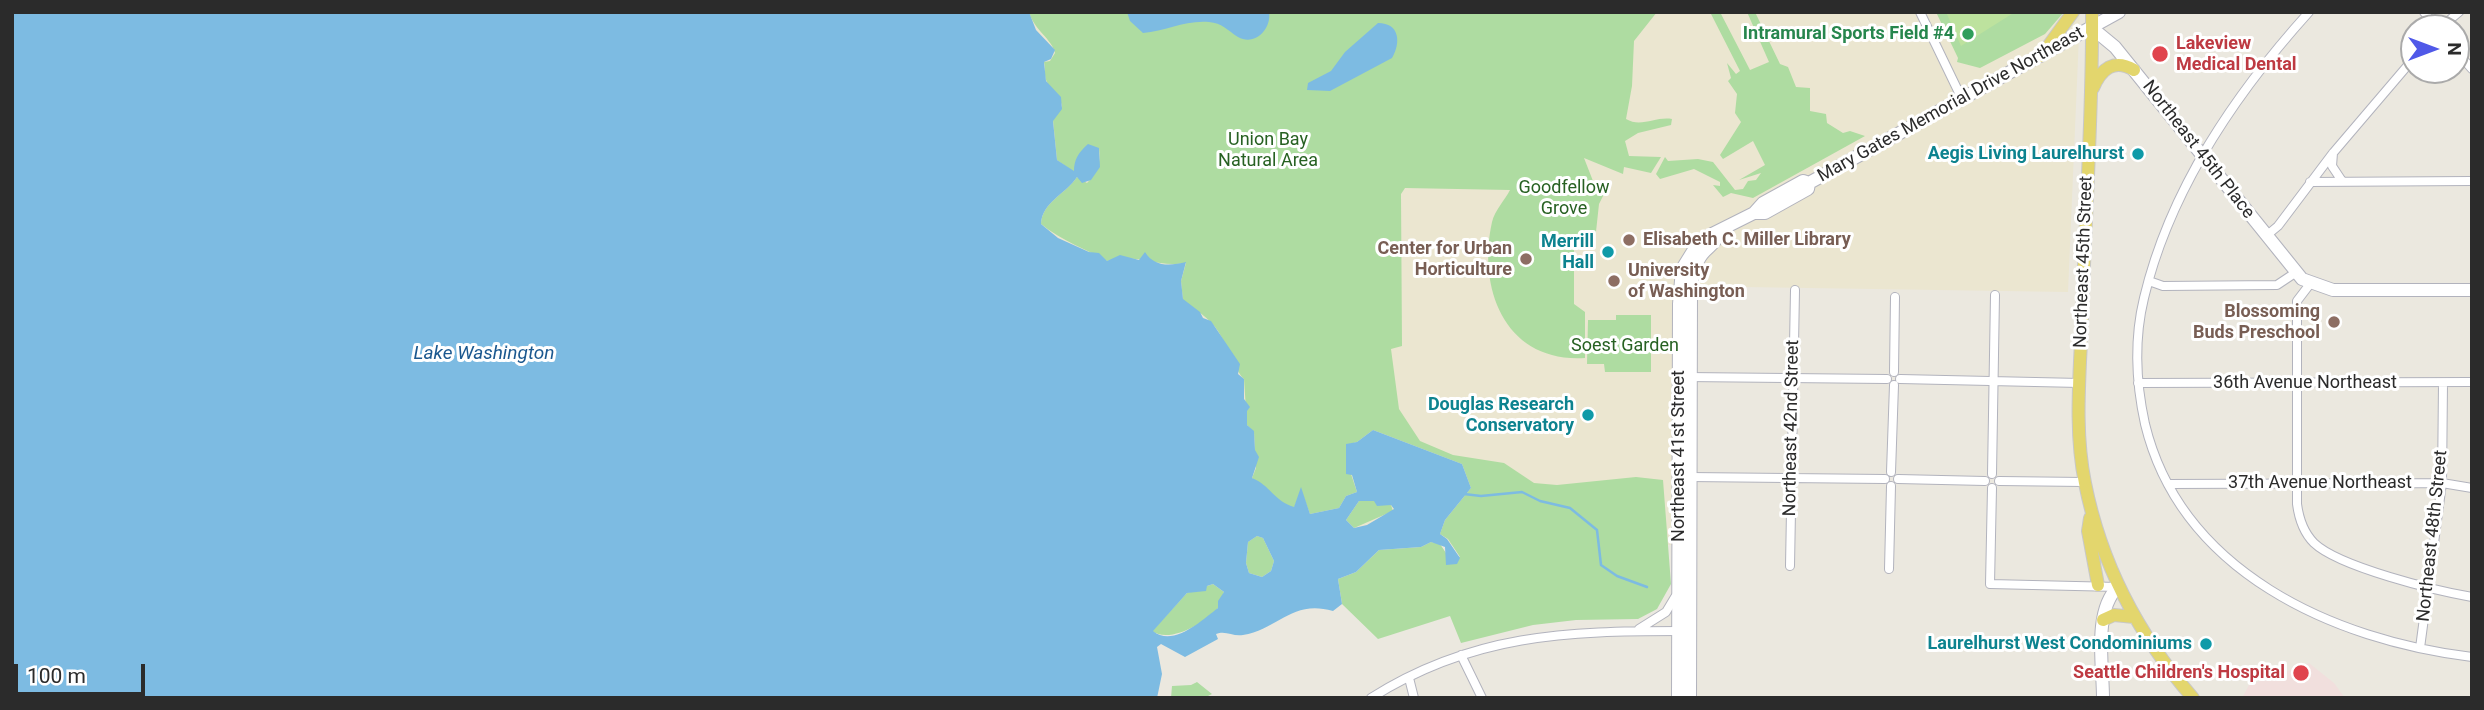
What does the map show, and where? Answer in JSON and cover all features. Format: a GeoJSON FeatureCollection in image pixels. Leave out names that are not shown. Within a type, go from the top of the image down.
{"type":"FeatureCollection","features":[{"type":"Feature","properties":{"kind":"main road"},"geometry":{"type":"LineString","coordinates":[[2041,56],[2073,12]]}},
{"type":"Feature","properties":{"kind":"main road","name":"Northeast 45th Street"},"geometry":{"type":"LineString","coordinates":[[2091,511],[2084,482],[2080,383],[2092,12]]}},
{"type":"Feature","properties":{"kind":"main road"},"geometry":{"type":"LineString","coordinates":[[2090,94],[2104,69],[2119,64],[2134,70]]}},
{"type":"Feature","properties":{"kind":"main road"},"geometry":{"type":"LineString","coordinates":[[2091,511],[2088,531],[2098,585]]}},
{"type":"Feature","properties":{"kind":"main road"},"geometry":{"type":"LineString","coordinates":[[2091,511],[2118,587],[2134,617],[2154,651],[2193,698]]}},
{"type":"Feature","properties":{"kind":"main road"},"geometry":{"type":"LineString","coordinates":[[2103,620],[2114,615],[2134,617]]}},
{"type":"Feature","properties":{"kind":"street"},"geometry":{"type":"LineString","coordinates":[[1920,12],[1962,99]]}},
{"type":"Feature","properties":{"kind":"street","name":"Mary Gates Memorial Drive Northeast"},"geometry":{"type":"LineString","coordinates":[[1734,224],[1754,213],[1763,203],[1802,181],[1809,183],[2119,12]]}},
{"type":"Feature","properties":{"kind":"street"},"geometry":{"type":"LineString","coordinates":[[2309,12],[2256,76],[2202,155],[2171,218],[2149,281],[2139,333],[2138,383],[2147,431],[2168,484],[2205,538],[2239,570],[2268,590],[2324,618],[2420,648],[2472,657]]}},
{"type":"Feature","properties":{"kind":"street","name":"Northeast 45th Place"},"geometry":{"type":"LineString","coordinates":[[2092,28],[2115,47],[2302,278]]}},
{"type":"Feature","properties":{"kind":"street"},"geometry":{"type":"LineString","coordinates":[[2266,236],[2278,226],[2333,153],[2400,74]]}},
{"type":"Feature","properties":{"kind":"street"},"geometry":{"type":"LineString","coordinates":[[2333,153],[2332,166],[2343,181]]}},
{"type":"Feature","properties":{"kind":"street"},"geometry":{"type":"LineString","coordinates":[[2310,182],[2472,181]]}},
{"type":"Feature","properties":{"kind":"street","name":"Northeast 41st Street"},"geometry":{"type":"LineString","coordinates":[[1678,698],[1684,631],[1685,377],[1692,280],[1701,257],[1715,243],[1719,233],[1734,224]]}},
{"type":"Feature","properties":{"kind":"street"},"geometry":{"type":"LineString","coordinates":[[2149,281],[2163,286],[2277,285],[2302,278],[2333,290],[2472,290]]}},
{"type":"Feature","properties":{"kind":"street"},"geometry":{"type":"LineString","coordinates":[[2302,278],[2297,302],[2296,383],[2297,482],[2301,523],[2313,542],[2322,549],[2429,590],[2472,597]]}},
{"type":"Feature","properties":{"kind":"street","name":"Northeast 42nd Street"},"geometry":{"type":"LineString","coordinates":[[1790,566],[1795,290]]}},
{"type":"Feature","properties":{"kind":"street"},"geometry":{"type":"LineString","coordinates":[[1995,295],[1990,584],[2118,587]]}},
{"type":"Feature","properties":{"kind":"street"},"geometry":{"type":"LineString","coordinates":[[1889,569],[1895,297]]}},
{"type":"Feature","properties":{"kind":"street"},"geometry":{"type":"LineString","coordinates":[[1685,377],[2080,383]]}},
{"type":"Feature","properties":{"kind":"street","name":"36th Avenue Northeast"},"geometry":{"type":"LineString","coordinates":[[2138,383],[2472,382]]}},
{"type":"Feature","properties":{"kind":"street","name":"Northeast 48th Street"},"geometry":{"type":"LineString","coordinates":[[2420,648],[2442,483],[2443,383]]}},
{"type":"Feature","properties":{"kind":"street"},"geometry":{"type":"LineString","coordinates":[[1685,477],[2084,482]]}},
{"type":"Feature","properties":{"kind":"street","name":"Northeast 41st Street"},"geometry":{"type":"LineString","coordinates":[[1685,477],[1678,590],[1690,698]]}},
{"type":"Feature","properties":{"kind":"street","name":"37th Avenue Northeast"},"geometry":{"type":"LineString","coordinates":[[2168,484],[2442,483],[2472,488]]}},
{"type":"Feature","properties":{"kind":"street"},"geometry":{"type":"LineString","coordinates":[[2098,585],[2103,620],[2103,698]]}},
{"type":"Feature","properties":{"kind":"street"},"geometry":{"type":"LineString","coordinates":[[2103,620],[2106,600],[2118,587]]}},
{"type":"Feature","properties":{"kind":"street"},"geometry":{"type":"LineString","coordinates":[[1633,631],[1666,612],[1678,590]]}},
{"type":"Feature","properties":{"kind":"street"},"geometry":{"type":"LineString","coordinates":[[1371,698],[1461,655],[1537,636],[1580,632],[1684,631]]}},
{"type":"Feature","properties":{"kind":"street"},"geometry":{"type":"LineString","coordinates":[[1461,655],[1482,698]]}},
{"type":"Feature","properties":{"kind":"street"},"geometry":{"type":"LineString","coordinates":[[1409,678],[1413,698]]}},
{"type":"Feature","properties":{"kind":"shaded area","name":"University of Washington"},"geometry":{"type":"Polygon","coordinates":[[[1028,12],[2080,12],[2068,292],[1678,286],[1674,545],[1160,545],[1047,274],[1035,29],[1028,12]]]}},
{"type":"Feature","properties":{"kind":"shaded area","name":"Seattle Children's Hospital"},"geometry":{"type":"Polygon","coordinates":[[[2309,663],[2334,683],[2345,698],[2242,698],[2249,685],[2309,663]]]}},
{"type":"Feature","properties":{"kind":"green space","name":"Union Bay Natural Area"},"geometry":{"type":"Polygon","coordinates":[[[1029,12],[1657,12],[1634,41],[1632,86],[1626,119],[1643,122],[1672,119],[1671,125],[1638,133],[1625,141],[1629,156],[1661,157],[1651,173],[1624,167],[1623,174],[1584,158],[1593,181],[1604,194],[1599,204],[1595,241],[1574,240],[1574,304],[1585,312],[1585,358],[1558,356],[1535,348],[1517,335],[1503,317],[1494,296],[1489,273],[1488,248],[1493,218],[1510,190],[1405,188],[1401,194],[1402,346],[1391,349],[1399,409],[1420,441],[1453,455],[1504,463],[1534,483],[1557,485],[1636,477],[1663,480],[1671,584],[1657,609],[1638,619],[1576,620],[1533,625],[1461,643],[1450,616],[1378,639],[1342,604],[1338,579],[1356,572],[1379,550],[1421,547],[1431,542],[1440,544],[1446,553],[1460,557],[1448,539],[1440,534],[1445,520],[1471,488],[1462,464],[1373,430],[1357,442],[1346,445],[1348,465],[1357,492],[1346,496],[1339,508],[1310,514],[1301,490],[1294,508],[1281,503],[1252,478],[1256,468],[1254,432],[1247,425],[1244,379],[1214,326],[1183,300],[1181,281],[1186,263],[1165,264],[1129,259],[1107,261],[1041,224],[1042,216],[1050,204],[1077,177],[1087,183],[1091,179],[1098,167],[1100,154],[1099,148],[1074,172],[1057,160],[1053,120],[1062,106],[1058,95],[1046,81],[1044,62],[1050,61],[1055,53],[1029,12]]]}},
{"type":"Feature","properties":{"kind":"green space"},"geometry":{"type":"Polygon","coordinates":[[[1710,12],[1720,12],[1750,70],[1769,62],[1747,12],[1755,12],[1780,64],[1788,67],[1796,87],[1810,88],[1810,111],[1826,114],[1827,123],[1843,133],[1850,131],[1865,136],[1753,198],[1731,193],[1723,197],[1713,185],[1720,186],[1720,182],[1694,169],[1660,179],[1656,174],[1665,157],[1668,161],[1698,159],[1713,162],[1735,190],[1743,189],[1748,181],[1756,180],[1761,173],[1739,180],[1765,165],[1753,141],[1723,159],[1720,155],[1741,122],[1735,113],[1737,94],[1728,81],[1731,78],[1727,63],[1736,74],[1740,71],[1710,12]]]}},
{"type":"Feature","properties":{"kind":"green space"},"geometry":{"type":"Polygon","coordinates":[[[1936,12],[2064,12],[2045,34],[1980,68],[1957,62],[1958,58],[1936,12]]]}},
{"type":"Feature","properties":{"kind":"green space","name":"Intramural Sports Field #4"},"geometry":{"type":"Polygon","coordinates":[[[1946,12],[2015,12],[1961,46],[1946,12]]]}},
{"type":"Feature","properties":{"kind":"green space","name":"Soest Garden"},"geometry":{"type":"Polygon","coordinates":[[[1616,315],[1651,315],[1651,372],[1605,372],[1604,364],[1587,364],[1588,320],[1616,320],[1616,315]]]}},
{"type":"Feature","properties":{"kind":"green space"},"geometry":{"type":"Polygon","coordinates":[[[1374,500],[1391,505],[1393,511],[1354,528],[1346,520],[1359,501],[1374,500]]]}},
{"type":"Feature","properties":{"kind":"green space"},"geometry":{"type":"Polygon","coordinates":[[[1257,536],[1263,538],[1274,561],[1271,571],[1262,577],[1249,573],[1246,563],[1248,542],[1257,536]]]}},
{"type":"Feature","properties":{"kind":"green space"},"geometry":{"type":"Polygon","coordinates":[[[1213,584],[1224,592],[1219,607],[1205,620],[1187,630],[1168,635],[1152,631],[1187,593],[1213,584]]]}},
{"type":"Feature","properties":{"kind":"green space"},"geometry":{"type":"Polygon","coordinates":[[[1197,682],[1212,694],[1204,698],[1171,698],[1172,686],[1197,682]]]}},
{"type":"Feature","properties":{"kind":"water","name":"Lake Washington"},"geometry":{"type":"Polygon","coordinates":[[[12,12],[1029,12],[1036,30],[1055,50],[1051,59],[1044,62],[1046,81],[1061,97],[1062,109],[1053,121],[1057,160],[1074,171],[1077,157],[1088,144],[1099,148],[1100,167],[1091,180],[1082,183],[1077,177],[1050,204],[1042,216],[1041,224],[1058,238],[1089,252],[1099,253],[1107,261],[1120,255],[1139,260],[1145,252],[1158,263],[1186,262],[1181,281],[1183,299],[1200,312],[1203,318],[1211,321],[1240,364],[1238,374],[1244,379],[1244,399],[1250,407],[1247,411],[1247,425],[1254,431],[1255,450],[1259,457],[1252,478],[1294,507],[1301,487],[1310,514],[1339,508],[1346,496],[1357,492],[1352,475],[1346,474],[1346,444],[1357,442],[1373,430],[1462,464],[1471,488],[1445,520],[1440,534],[1447,539],[1460,558],[1457,564],[1446,565],[1445,547],[1431,542],[1421,547],[1379,550],[1356,572],[1338,579],[1342,604],[1333,611],[1307,609],[1286,616],[1256,632],[1239,635],[1216,634],[1218,639],[1185,657],[1161,644],[1157,647],[1162,674],[1157,698],[12,698],[12,12]],[[1359,501],[1346,520],[1354,528],[1367,525],[1394,509],[1391,505],[1377,506],[1374,501],[1359,501]],[[1257,536],[1248,542],[1246,563],[1249,573],[1262,577],[1271,571],[1274,561],[1263,538],[1257,536]],[[1213,584],[1207,586],[1206,591],[1187,593],[1153,631],[1169,636],[1178,634],[1196,625],[1218,608],[1218,601],[1224,592],[1213,584]]]}},
{"type":"Feature","properties":{"kind":"water"},"geometry":{"type":"Polygon","coordinates":[[[1127,12],[1269,12],[1269,18],[1265,30],[1250,40],[1209,22],[1143,33],[1130,21],[1127,12]]]}},
{"type":"Feature","properties":{"kind":"water"},"geometry":{"type":"Polygon","coordinates":[[[1378,23],[1391,26],[1397,35],[1397,46],[1392,58],[1330,91],[1307,90],[1308,83],[1331,71],[1345,52],[1378,23]]]}},
{"type":"Feature","properties":{"kind":"waterway"},"geometry":{"type":"LineString","coordinates":[[1464,494],[1481,496],[1522,492],[1540,501],[1570,508],[1597,530],[1601,565],[1617,576],[1647,587]]}},
{"type":"Feature","properties":{"kind":"place","name":"Intramural Sports Field #4"},"geometry":{"type":"Point","coordinates":[1968,34]}},
{"type":"Feature","properties":{"kind":"place","name":"Lakeview Medical Dental"},"geometry":{"type":"Point","coordinates":[2160,54]}},
{"type":"Feature","properties":{"kind":"place","name":"Aegis Living Laurelhurst"},"geometry":{"type":"Point","coordinates":[2138,154]}},
{"type":"Feature","properties":{"kind":"place","name":"Elisabeth C. Miller Library"},"geometry":{"type":"Point","coordinates":[1629,240]}},
{"type":"Feature","properties":{"kind":"place","name":"Merrill Hall"},"geometry":{"type":"Point","coordinates":[1608,252]}},
{"type":"Feature","properties":{"kind":"place","name":"Center for Urban Horticulture"},"geometry":{"type":"Point","coordinates":[1526,259]}},
{"type":"Feature","properties":{"kind":"place","name":"University of Washington"},"geometry":{"type":"Point","coordinates":[1614,281]}},
{"type":"Feature","properties":{"kind":"place","name":"Blossoming Buds Preschool"},"geometry":{"type":"Point","coordinates":[2334,322]}},
{"type":"Feature","properties":{"kind":"place","name":"Douglas Research Conservatory"},"geometry":{"type":"Point","coordinates":[1588,415]}},
{"type":"Feature","properties":{"kind":"place","name":"Laurelhurst West Condominiums"},"geometry":{"type":"Point","coordinates":[2206,644]}},
{"type":"Feature","properties":{"kind":"place","name":"Seattle Children's Hospital"},"geometry":{"type":"Point","coordinates":[2301,673]}},
{"type":"Feature","properties":{"kind":"park label","name":"Goodfellow Grove"},"geometry":{"type":"Point","coordinates":[1564,198]}}]}
